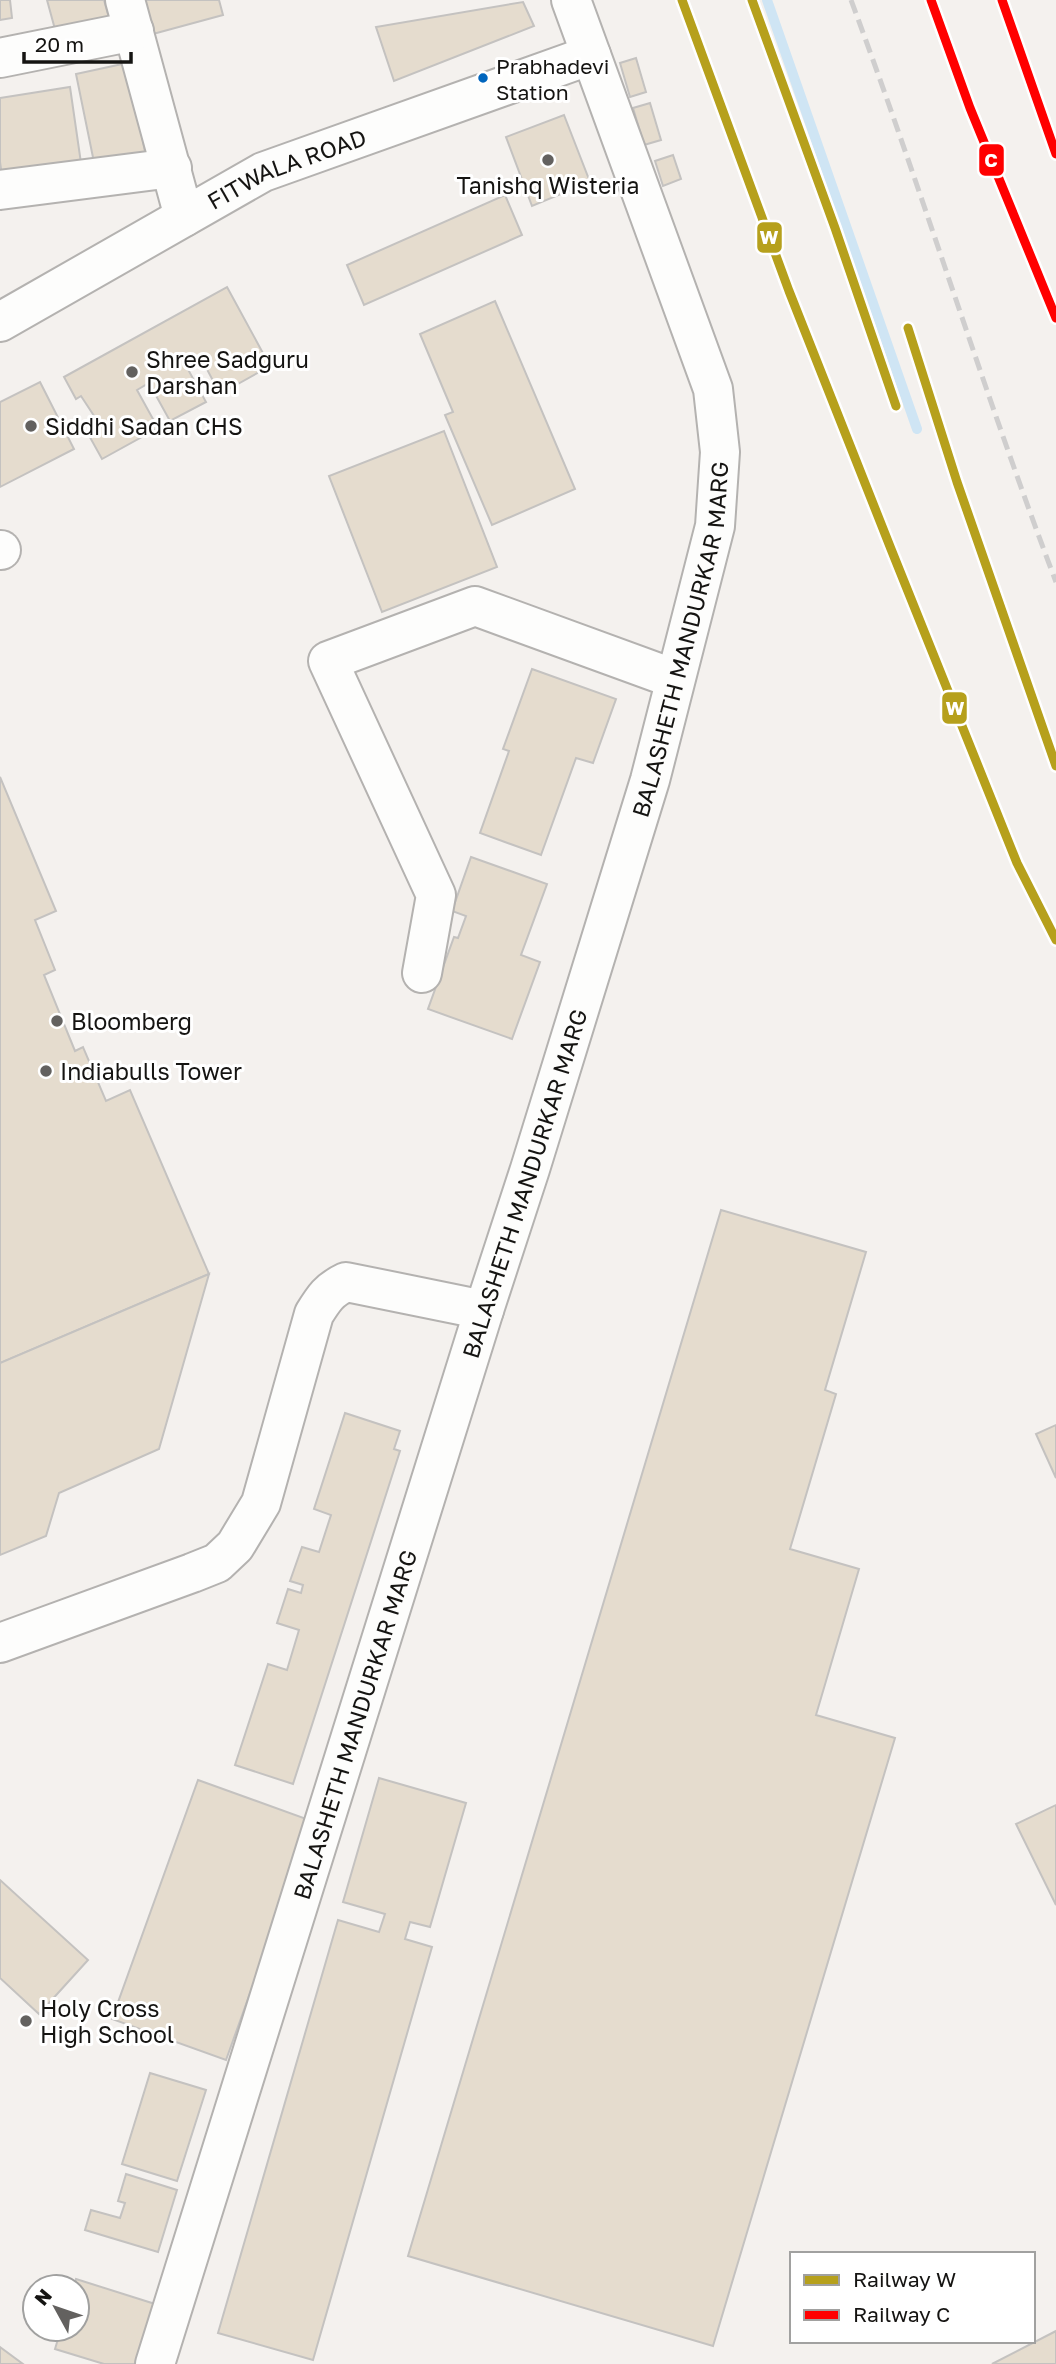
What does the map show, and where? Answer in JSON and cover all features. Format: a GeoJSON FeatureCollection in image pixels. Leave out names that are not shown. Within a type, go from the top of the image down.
{"type":"FeatureCollection","features":[{"type":"Feature","properties":{"kind":"street","name":"BALASHETH MANDURKAR MARG"},"geometry":{"type":"LineString","coordinates":[[155,2364],[650,780],[715,526],[720,452],[713,389],[571,0]]}},
{"type":"Feature","properties":{"kind":"street"},"geometry":{"type":"LineString","coordinates":[[0,58],[130,16],[184,217]]}},
{"type":"Feature","properties":{"kind":"street","name":"FITWALA ROAD"},"geometry":{"type":"LineString","coordinates":[[0,322],[263,172],[591,55]]}},
{"type":"Feature","properties":{"kind":"street"},"geometry":{"type":"LineString","coordinates":[[0,190],[172,167]]}},
{"type":"Feature","properties":{"kind":"street"},"geometry":{"type":"LineString","coordinates":[[422,973],[436,895],[328,661],[475,607],[675,679]]}},
{"type":"Feature","properties":{"kind":"street"},"geometry":{"type":"LineString","coordinates":[[0,1643],[217,1563],[235,1546],[261,1503],[314,1314],[332,1288],[346,1282],[484,1310]]}},
{"type":"Feature","properties":{"kind":"building"},"geometry":{"type":"Polygon","coordinates":[[[0,0],[10,0],[12,18],[0,20],[0,0]]]}},
{"type":"Feature","properties":{"kind":"building"},"geometry":{"type":"Polygon","coordinates":[[[47,0],[104,0],[112,28],[59,44],[47,0]]]}},
{"type":"Feature","properties":{"kind":"building"},"geometry":{"type":"Polygon","coordinates":[[[145,0],[219,0],[223,15],[153,34],[145,0]]]}},
{"type":"Feature","properties":{"kind":"building"},"geometry":{"type":"Polygon","coordinates":[[[523,2],[534,26],[394,81],[376,27],[523,2]]]}},
{"type":"Feature","properties":{"kind":"building"},"geometry":{"type":"Polygon","coordinates":[[[636,58],[646,92],[630,97],[620,63],[636,58]]]}},
{"type":"Feature","properties":{"kind":"building"},"geometry":{"type":"Polygon","coordinates":[[[127,63],[148,166],[97,177],[76,74],[127,63]]]}},
{"type":"Feature","properties":{"kind":"building"},"geometry":{"type":"Polygon","coordinates":[[[70,87],[82,170],[3,183],[0,162],[0,98],[70,87]]]}},
{"type":"Feature","properties":{"kind":"building"},"geometry":{"type":"Polygon","coordinates":[[[650,103],[661,140],[644,145],[633,108],[650,103]]]}},
{"type":"Feature","properties":{"kind":"building","name":"Tanishq Wisteria"},"geometry":{"type":"Polygon","coordinates":[[[564,115],[590,182],[532,206],[506,137],[564,115]]]}},
{"type":"Feature","properties":{"kind":"building"},"geometry":{"type":"Polygon","coordinates":[[[673,155],[681,179],[663,186],[655,161],[673,155]]]}},
{"type":"Feature","properties":{"kind":"building"},"geometry":{"type":"Polygon","coordinates":[[[505,195],[522,235],[364,305],[347,265],[505,195]]]}},
{"type":"Feature","properties":{"kind":"building","name":"Shree Sadguru Darshan"},"geometry":{"type":"Polygon","coordinates":[[[227,287],[270,366],[220,394],[200,356],[185,364],[206,402],[170,421],[149,383],[137,390],[158,428],[102,459],[87,432],[100,425],[81,396],[76,399],[64,377],[227,287]]]}},
{"type":"Feature","properties":{"kind":"building"},"geometry":{"type":"Polygon","coordinates":[[[495,301],[575,489],[492,525],[445,415],[453,412],[420,334],[495,301]]]}},
{"type":"Feature","properties":{"kind":"building","name":"Siddhi Sadan CHS"},"geometry":{"type":"Polygon","coordinates":[[[40,382],[74,449],[0,487],[0,402],[40,382]]]}},
{"type":"Feature","properties":{"kind":"building"},"geometry":{"type":"Polygon","coordinates":[[[444,431],[497,567],[382,612],[329,476],[444,431]]]}},
{"type":"Feature","properties":{"kind":"building"},"geometry":{"type":"Polygon","coordinates":[[[532,669],[616,699],[593,763],[576,758],[541,855],[480,833],[509,751],[503,749],[532,669]]]}},
{"type":"Feature","properties":{"kind":"building","name":"Indiabulls Tower"},"geometry":{"type":"Polygon","coordinates":[[[0,777],[56,911],[35,920],[55,970],[44,975],[75,1051],[83,1047],[106,1101],[130,1090],[209,1274],[0,1363],[0,777]]]}},
{"type":"Feature","properties":{"kind":"building"},"geometry":{"type":"Polygon","coordinates":[[[471,857],[547,884],[521,955],[540,962],[512,1039],[428,1009],[454,937],[458,938],[466,916],[452,911],[471,857]]]}},
{"type":"Feature","properties":{"kind":"building"},"geometry":{"type":"Polygon","coordinates":[[[721,1210],[866,1252],[825,1390],[836,1394],[790,1549],[859,1569],[816,1715],[895,1738],[713,2346],[408,2256],[721,1210]]]}},
{"type":"Feature","properties":{"kind":"building"},"geometry":{"type":"Polygon","coordinates":[[[209,1274],[159,1449],[59,1493],[46,1536],[0,1555],[0,1363],[209,1274]]]}},
{"type":"Feature","properties":{"kind":"building"},"geometry":{"type":"Polygon","coordinates":[[[345,1413],[400,1431],[394,1449],[400,1451],[293,1784],[235,1765],[268,1664],[287,1670],[299,1630],[277,1623],[288,1589],[301,1593],[303,1585],[290,1581],[302,1547],[319,1552],[331,1515],[314,1509],[345,1413]]]}},
{"type":"Feature","properties":{"kind":"building"},"geometry":{"type":"Polygon","coordinates":[[[1056,1425],[1056,1478],[1036,1434],[1056,1425]]]}},
{"type":"Feature","properties":{"kind":"building"},"geometry":{"type":"Polygon","coordinates":[[[379,1778],[466,1803],[430,1927],[410,1922],[405,1939],[432,1947],[313,2360],[218,2333],[338,1920],[379,1932],[385,1914],[343,1902],[379,1778]]]}},
{"type":"Feature","properties":{"kind":"building"},"geometry":{"type":"Polygon","coordinates":[[[198,1780],[312,1821],[226,2060],[112,2019],[198,1780]]]}},
{"type":"Feature","properties":{"kind":"building"},"geometry":{"type":"Polygon","coordinates":[[[1056,1805],[1056,1905],[1016,1824],[1056,1805]]]}},
{"type":"Feature","properties":{"kind":"building"},"geometry":{"type":"Polygon","coordinates":[[[0,1880],[88,1960],[39,2014],[0,1978],[0,1880]]]}},
{"type":"Feature","properties":{"kind":"building"},"geometry":{"type":"Polygon","coordinates":[[[150,2073],[206,2090],[177,2181],[122,2164],[150,2073]]]}},
{"type":"Feature","properties":{"kind":"building"},"geometry":{"type":"Polygon","coordinates":[[[126,2174],[177,2190],[158,2252],[85,2230],[91,2210],[120,2218],[125,2203],[118,2201],[126,2174]]]}},
{"type":"Feature","properties":{"kind":"building"},"geometry":{"type":"Polygon","coordinates":[[[91,2284],[155,2304],[136,2364],[104,2364],[55,2349],[57,2343],[91,2343],[91,2284]]]}},
{"type":"Feature","properties":{"kind":"building"},"geometry":{"type":"Polygon","coordinates":[[[1056,2331],[1056,2364],[992,2364],[1035,2343],[1056,2331]]]}},
{"type":"Feature","properties":{"kind":"building"},"geometry":{"type":"Polygon","coordinates":[[[0,2347],[23,2364],[0,2364],[0,2347]]]}},
{"type":"Feature","properties":{"kind":"waterway"},"geometry":{"type":"LineString","coordinates":[[767,0],[917,429]]}},
{"type":"Feature","properties":{"kind":"railway"},"geometry":{"type":"LineString","coordinates":[[851,0],[1056,582]]}},
{"type":"Feature","properties":{"kind":"rail line","name":"W"},"geometry":{"type":"LineString","coordinates":[[682,0],[789,291],[891,549],[1017,863],[1056,940]]}},
{"type":"Feature","properties":{"kind":"rail line","name":"W"},"geometry":{"type":"LineString","coordinates":[[752,0],[896,406]]}},
{"type":"Feature","properties":{"kind":"rail line","name":"C"},"geometry":{"type":"LineString","coordinates":[[931,0],[970,108],[1056,318]]}},
{"type":"Feature","properties":{"kind":"rail line","name":"C"},"geometry":{"type":"LineString","coordinates":[[1002,0],[1056,154]]}},
{"type":"Feature","properties":{"kind":"rail line","name":"W"},"geometry":{"type":"LineString","coordinates":[[908,328],[957,482],[1056,766]]}},
{"type":"Feature","properties":{"kind":"place","name":"Prabhadevi Station"},"geometry":{"type":"Point","coordinates":[483,78]}},
{"type":"Feature","properties":{"kind":"place","name":"Tanishq Wisteria"},"geometry":{"type":"Point","coordinates":[548,160]}},
{"type":"Feature","properties":{"kind":"place","name":"Shree Sadguru Darshan"},"geometry":{"type":"Point","coordinates":[132,372]}},
{"type":"Feature","properties":{"kind":"place","name":"Siddhi Sadan CHS"},"geometry":{"type":"Point","coordinates":[31,426]}},
{"type":"Feature","properties":{"kind":"place","name":"Bloomberg"},"geometry":{"type":"Point","coordinates":[57,1021]}},
{"type":"Feature","properties":{"kind":"place","name":"Indiabulls Tower"},"geometry":{"type":"Point","coordinates":[46,1071]}},
{"type":"Feature","properties":{"kind":"place","name":"Holy Cross High School"},"geometry":{"type":"Point","coordinates":[26,2021]}}]}
